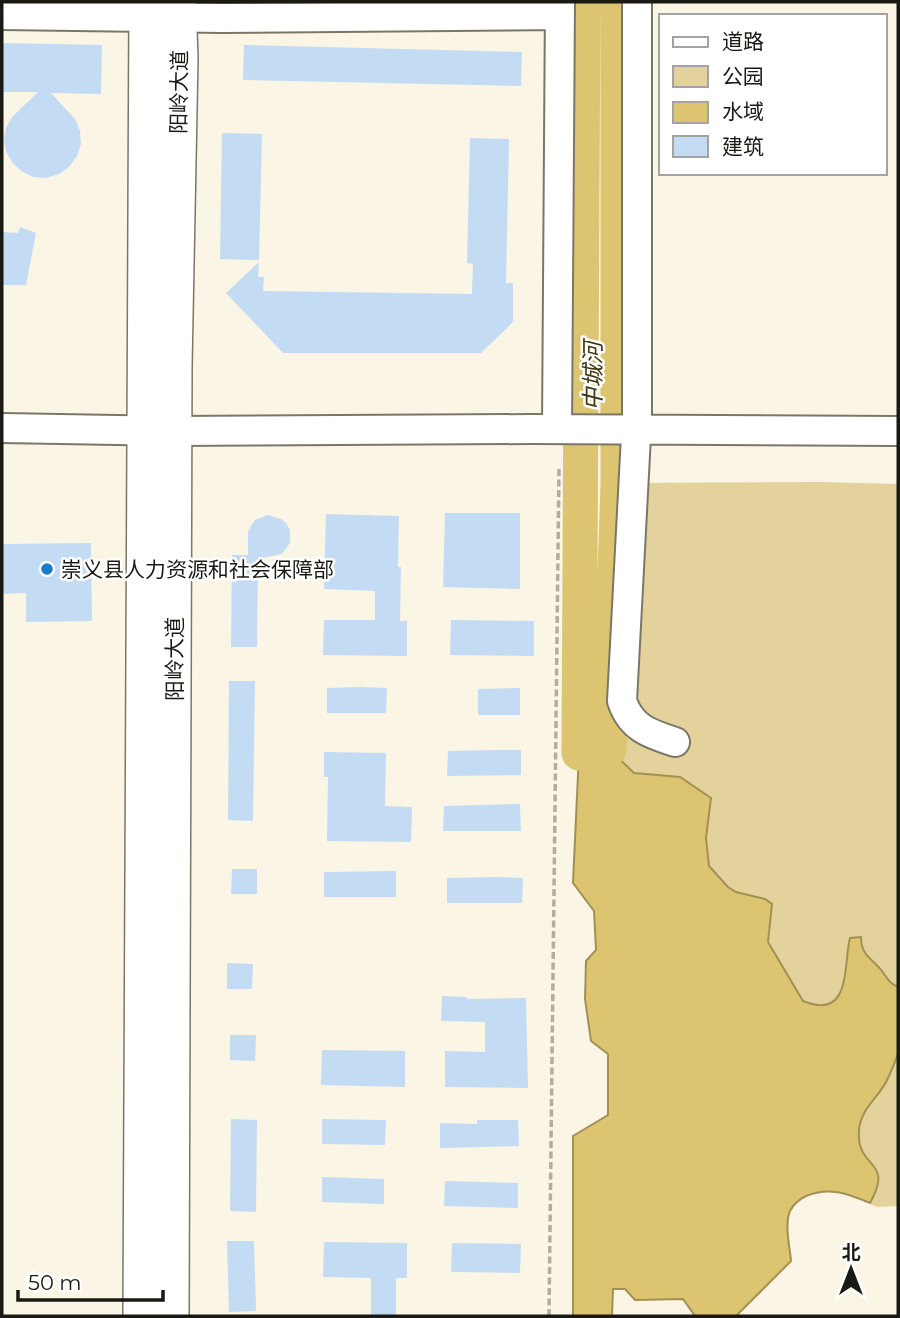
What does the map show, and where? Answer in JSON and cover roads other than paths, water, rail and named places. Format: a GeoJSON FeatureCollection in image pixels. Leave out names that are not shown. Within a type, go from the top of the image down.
{"type":"FeatureCollection","features":[{"type":"Feature","properties":{"kind":"main road","name":"阳岭大道"},"geometry":{"type":"LineString","coordinates":[[141,1316],[160,431],[180,58],[162,9]]}},
{"type":"Feature","properties":{"kind":"main road","name":"阳岭大道"},"geometry":{"type":"LineString","coordinates":[[160,431],[171,1316]]}},
{"type":"Feature","properties":{"kind":"street"},"geometry":{"type":"LineString","coordinates":[[637,2],[622,701],[627,716],[640,727],[654,736],[675,742]]}},
{"type":"Feature","properties":{"kind":"street"},"geometry":{"type":"LineString","coordinates":[[2,15],[162,9],[560,8],[565,429]]}},
{"type":"Feature","properties":{"kind":"street"},"geometry":{"type":"LineString","coordinates":[[2,429],[898,431]]}},
{"type":"Feature","properties":{"kind":"water"},"geometry":{"type":"Polygon","coordinates":[[[609,749],[634,773],[680,777],[711,798],[706,838],[709,866],[736,892],[765,899],[772,904],[768,942],[803,1001],[819,1005],[830,1003],[838,997],[845,975],[850,938],[861,937],[865,953],[890,982],[898,987],[898,1053],[885,1085],[863,1115],[859,1130],[863,1152],[877,1171],[877,1189],[870,1203],[831,1191],[814,1193],[799,1200],[788,1217],[791,1261],[736,1316],[695,1316],[683,1299],[635,1300],[625,1289],[613,1289],[612,1316],[573,1316],[573,1136],[608,1115],[608,1054],[591,1041],[585,999],[586,961],[596,950],[594,911],[573,883],[579,753],[609,749]]]}},
{"type":"Feature","properties":{"kind":"waterway","name":"中城河"},"geometry":{"type":"LineString","coordinates":[[583,2],[579,753],[609,749],[618,485],[618,2]]}},
{"type":"Feature","properties":{"kind":"place","name":"崇义县人力资源和社会保障部"},"geometry":{"type":"Point","coordinates":[47,569]}}]}
